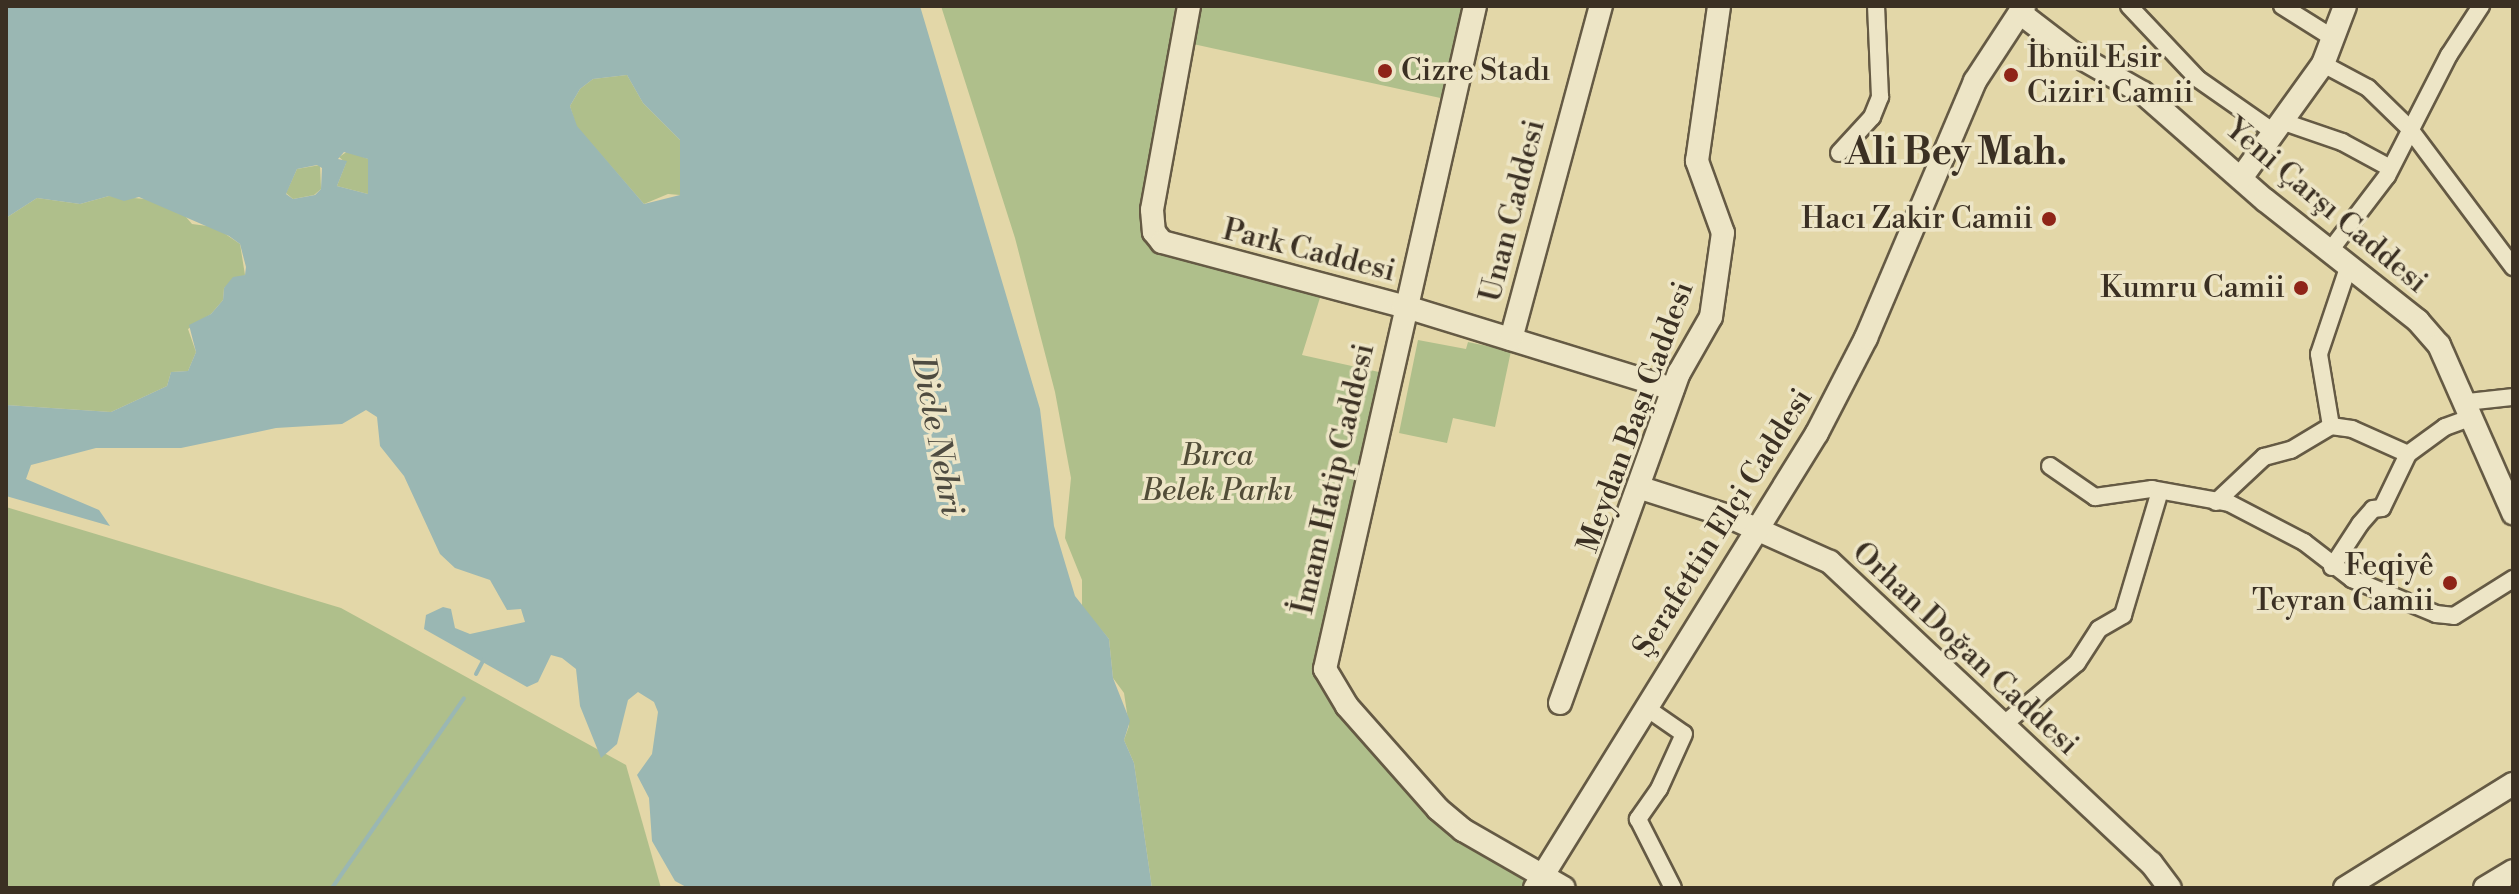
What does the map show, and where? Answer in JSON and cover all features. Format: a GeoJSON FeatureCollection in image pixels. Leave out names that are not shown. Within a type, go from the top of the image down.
{"type":"FeatureCollection","features":[{"type":"Feature","properties":{"kind":"street","name":"Park Caddesi"},"geometry":{"type":"LineString","coordinates":[[1189,6],[1154,198],[1152,223],[1157,237],[1172,248],[1403,306],[1673,389]]}},
{"type":"Feature","properties":{"kind":"street","name":"İmam Hatip Caddesi"},"geometry":{"type":"LineString","coordinates":[[1475,6],[1403,306],[1325,669],[1347,706],[1438,809],[1463,830],[1540,881],[1564,888]]}},
{"type":"Feature","properties":{"kind":"street","name":"Unan Caddesi"},"geometry":{"type":"LineString","coordinates":[[1511,339],[1601,6]]}},
{"type":"Feature","properties":{"kind":"street","name":"Meydan Başı Caddesi"},"geometry":{"type":"LineString","coordinates":[[1560,703],[1641,488],[1673,389],[1711,317],[1719,283],[1723,233],[1697,161],[1719,6]]}},
{"type":"Feature","properties":{"kind":"street"},"geometry":{"type":"LineString","coordinates":[[1839,153],[1872,117],[1880,97],[1876,6]]}},
{"type":"Feature","properties":{"kind":"street"},"geometry":{"type":"LineString","coordinates":[[2130,6],[2198,79],[2277,126],[2342,142],[2390,168]]}},
{"type":"Feature","properties":{"kind":"street"},"geometry":{"type":"LineString","coordinates":[[2282,6],[2333,38]]}},
{"type":"Feature","properties":{"kind":"street"},"geometry":{"type":"LineString","coordinates":[[2241,178],[2323,64],[2345,6]]}},
{"type":"Feature","properties":{"kind":"street"},"geometry":{"type":"LineString","coordinates":[[2329,252],[2390,168],[2409,128],[2481,6]]}},
{"type":"Feature","properties":{"kind":"street","name":"Yeni Çarşı Caddesi"},"geometry":{"type":"LineString","coordinates":[[2022,10],[2071,52],[2143,93],[2348,268],[2418,321],[2439,345],[2513,513]]}},
{"type":"Feature","properties":{"kind":"street","name":"Şerafettin Elçi Caddesi"},"geometry":{"type":"LineString","coordinates":[[1540,881],[1645,707],[1760,532],[1866,338],[1975,81],[2022,10]]}},
{"type":"Feature","properties":{"kind":"street"},"geometry":{"type":"LineString","coordinates":[[2323,64],[2368,88],[2409,128],[2513,267]]}},
{"type":"Feature","properties":{"kind":"street"},"geometry":{"type":"LineString","coordinates":[[2331,426],[2319,354],[2348,268]]}},
{"type":"Feature","properties":{"kind":"street"},"geometry":{"type":"LineString","coordinates":[[2332,567],[2360,524],[2373,509],[2382,508],[2408,454],[2470,410],[2513,397]]}},
{"type":"Feature","properties":{"kind":"street"},"geometry":{"type":"LineString","coordinates":[[2216,502],[2264,457],[2291,450],[2331,426],[2352,429],[2408,454]]}},
{"type":"Feature","properties":{"kind":"street"},"geometry":{"type":"LineString","coordinates":[[2050,466],[2095,497],[2160,491],[2229,503],[2304,542],[2332,567],[2445,615],[2454,616],[2513,579]]}},
{"type":"Feature","properties":{"kind":"street","name":"Orhan Doğan Caddesi"},"geometry":{"type":"LineString","coordinates":[[1641,488],[1693,502],[1830,562],[2151,863],[2170,888]]}},
{"type":"Feature","properties":{"kind":"street"},"geometry":{"type":"LineString","coordinates":[[2003,725],[2077,663],[2099,629],[2123,615],[2160,491]]}},
{"type":"Feature","properties":{"kind":"street"},"geometry":{"type":"LineString","coordinates":[[1645,707],[1684,734],[1659,789],[1638,819],[1673,888]]}},
{"type":"Feature","properties":{"kind":"street"},"geometry":{"type":"LineString","coordinates":[[2345,888],[2513,784]]}},
{"type":"Feature","properties":{"kind":"street"},"geometry":{"type":"LineString","coordinates":[[2485,888],[2513,871]]}},
{"type":"Feature","properties":{"kind":"green space","name":"Bırca Belek Parkı"},"geometry":{"type":"Polygon","coordinates":[[[941,6],[1189,6],[1154,232],[1324,285],[1302,355],[1388,374],[1325,669],[1438,809],[1564,888],[1152,888],[1134,763],[1124,740],[1129,726],[1124,693],[1113,678],[1109,639],[1082,607],[1082,580],[1065,538],[1071,478],[1055,392],[1015,238],[941,6]]]}},
{"type":"Feature","properties":{"kind":"green space","name":"Cizre Stadı"},"geometry":{"type":"Polygon","coordinates":[[[1202,6],[1466,6],[1445,99],[1193,44],[1202,6]]]}},
{"type":"Feature","properties":{"kind":"green space"},"geometry":{"type":"Polygon","coordinates":[[[627,75],[643,103],[680,140],[680,195],[668,194],[644,204],[576,126],[570,106],[580,89],[593,79],[627,75]]]}},
{"type":"Feature","properties":{"kind":"green space"},"geometry":{"type":"Polygon","coordinates":[[[348,151],[368,159],[368,194],[337,186],[346,163],[339,157],[348,151]]]}},
{"type":"Feature","properties":{"kind":"green space"},"geometry":{"type":"Polygon","coordinates":[[[320,165],[321,189],[314,195],[293,199],[286,193],[297,169],[320,165]]]}},
{"type":"Feature","properties":{"kind":"green space"},"geometry":{"type":"Polygon","coordinates":[[[109,196],[146,199],[180,210],[192,224],[215,227],[240,244],[245,275],[224,288],[223,300],[211,314],[188,329],[196,352],[188,371],[171,372],[167,386],[111,412],[6,405],[6,218],[37,198],[80,204],[109,196]]]}},
{"type":"Feature","properties":{"kind":"green space"},"geometry":{"type":"Polygon","coordinates":[[[1418,340],[1466,349],[1468,342],[1511,351],[1495,427],[1453,418],[1447,443],[1399,433],[1418,340]]]}},
{"type":"Feature","properties":{"kind":"green space"},"geometry":{"type":"Polygon","coordinates":[[[6,507],[341,608],[626,765],[661,888],[6,888],[6,507]]]}},
{"type":"Feature","properties":{"kind":"water","name":"Dicle Nehri"},"geometry":{"type":"Polygon","coordinates":[[[6,6],[920,6],[1040,409],[1054,526],[1075,596],[1109,639],[1113,678],[1130,721],[1124,740],[1134,763],[1152,888],[688,888],[675,881],[652,841],[649,798],[637,775],[652,754],[658,712],[654,702],[638,692],[628,700],[617,744],[601,758],[580,706],[576,669],[562,658],[551,655],[538,682],[527,687],[424,629],[426,615],[443,607],[451,609],[455,628],[470,634],[525,622],[521,609],[507,610],[490,580],[455,568],[440,554],[404,476],[380,446],[377,417],[366,410],[342,424],[276,428],[181,448],[96,448],[31,465],[26,479],[99,510],[110,526],[6,496],[6,405],[111,412],[167,386],[171,372],[188,371],[196,352],[189,325],[211,314],[223,300],[224,288],[233,277],[245,275],[246,267],[240,244],[229,236],[139,197],[124,201],[109,196],[80,204],[37,198],[6,218],[6,6]],[[627,75],[593,79],[580,89],[570,106],[577,126],[644,204],[680,195],[680,140],[643,103],[627,75]],[[344,152],[338,159],[347,161],[337,186],[368,194],[368,159],[344,152]],[[317,165],[297,169],[286,194],[293,199],[315,195],[321,189],[322,168],[317,165]]]}},
{"type":"Feature","properties":{"kind":"waterway"},"geometry":{"type":"LineString","coordinates":[[476,674],[484,659]]}},
{"type":"Feature","properties":{"kind":"waterway"},"geometry":{"type":"LineString","coordinates":[[332,888],[464,698]]}},
{"type":"Feature","properties":{"kind":"place","name":"Cizre Stadı"},"geometry":{"type":"Point","coordinates":[1385,71]}},
{"type":"Feature","properties":{"kind":"place","name":"İbnül Esir Ciziri Camii"},"geometry":{"type":"Point","coordinates":[2011,75]}},
{"type":"Feature","properties":{"kind":"place","name":"Hacı Zakir Camii"},"geometry":{"type":"Point","coordinates":[2049,219]}},
{"type":"Feature","properties":{"kind":"place","name":"Kumru Camii"},"geometry":{"type":"Point","coordinates":[2301,288]}},
{"type":"Feature","properties":{"kind":"place","name":"Feqiyê Teyran Camii"},"geometry":{"type":"Point","coordinates":[2450,583]}},
{"type":"Feature","properties":{"kind":"district","name":"Ali Bey Mah."},"geometry":{"type":"Point","coordinates":[1956,153]}}]}
